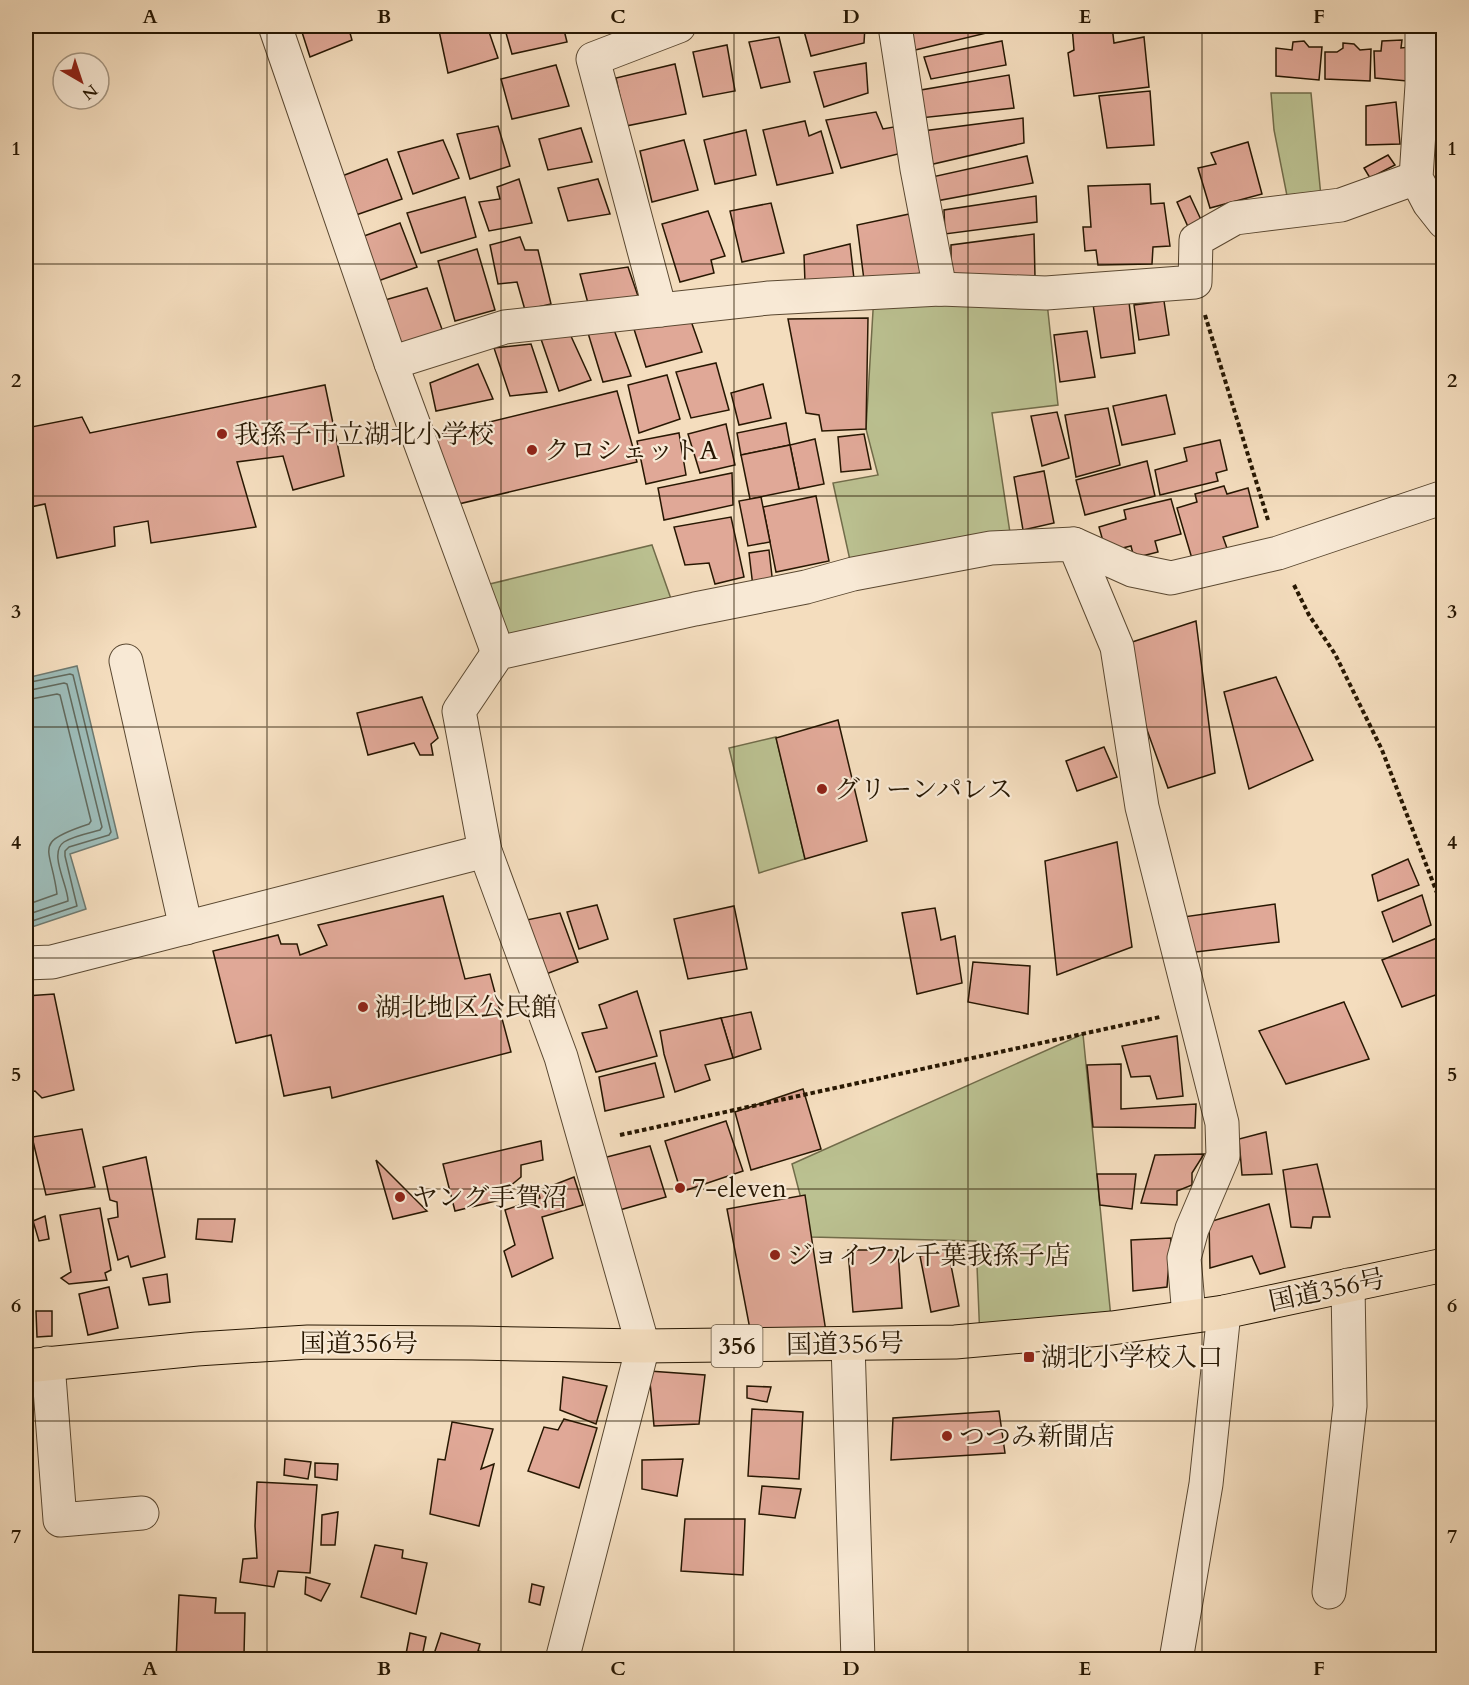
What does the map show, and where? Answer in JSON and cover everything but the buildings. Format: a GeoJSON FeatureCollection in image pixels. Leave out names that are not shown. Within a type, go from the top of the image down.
{"type":"FeatureCollection","features":[{"type":"Feature","properties":{"kind":"highway","name":"国道356号"},"geometry":{"type":"LineString","coordinates":[[37,1364],[197,1349],[308,1342],[643,1346],[956,1342],[1112,1328],[1224,1312],[1443,1265]]}},
{"type":"Feature","properties":{"kind":"street"},"geometry":{"type":"LineString","coordinates":[[275,26],[392,363],[498,653]]}},
{"type":"Feature","properties":{"kind":"street"},"geometry":{"type":"LineString","coordinates":[[660,310],[593,58],[679,26]]}},
{"type":"Feature","properties":{"kind":"street"},"geometry":{"type":"LineString","coordinates":[[895,26],[917,169],[940,289]]}},
{"type":"Feature","properties":{"kind":"street"},"geometry":{"type":"LineString","coordinates":[[1422,26],[1422,85],[1416,177],[1443,222]]}},
{"type":"Feature","properties":{"kind":"street"},"geometry":{"type":"LineString","coordinates":[[392,363],[505,327],[769,298],[940,289],[1046,293],[1195,282],[1196,240],[1235,218],[1341,204],[1416,177]]}},
{"type":"Feature","properties":{"kind":"street"},"geometry":{"type":"LineString","coordinates":[[562,1659],[643,1346],[587,1142],[561,1057],[485,851],[459,711],[498,653],[806,587],[853,574],[1001,547],[1074,544],[1132,570],[1171,578],[1278,553],[1443,497]]}},
{"type":"Feature","properties":{"kind":"street"},"geometry":{"type":"LineString","coordinates":[[1074,544],[1117,647],[1142,807],[1195,1009],[1222,1123],[1223,1156],[1192,1228],[1185,1258],[1189,1316]]}},
{"type":"Feature","properties":{"kind":"street"},"geometry":{"type":"LineString","coordinates":[[126,661],[186,928]]}},
{"type":"Feature","properties":{"kind":"street"},"geometry":{"type":"LineString","coordinates":[[26,963],[52,962],[485,851]]}},
{"type":"Feature","properties":{"kind":"street"},"geometry":{"type":"LineString","coordinates":[[1329,1592],[1350,1406],[1348,1285]]}},
{"type":"Feature","properties":{"kind":"street"},"geometry":{"type":"LineString","coordinates":[[1176,1659],[1206,1484],[1224,1312]]}},
{"type":"Feature","properties":{"kind":"street"},"geometry":{"type":"LineString","coordinates":[[848,1344],[858,1659]]}},
{"type":"Feature","properties":{"kind":"street"},"geometry":{"type":"LineString","coordinates":[[37,1364],[60,1520],[142,1513]]}},
{"type":"Feature","properties":{"kind":"path"},"geometry":{"type":"LineString","coordinates":[[1195,282],[1278,553],[1309,615],[1335,654],[1382,750],[1443,910]]}},
{"type":"Feature","properties":{"kind":"path"},"geometry":{"type":"LineString","coordinates":[[587,1142],[1195,1009]]}},
{"type":"Feature","properties":{"kind":"green space"},"geometry":{"type":"Polygon","coordinates":[[[1271,93],[1311,93],[1322,207],[1290,211],[1274,130],[1271,93]]]}},
{"type":"Feature","properties":{"kind":"green space"},"geometry":{"type":"Polygon","coordinates":[[[1046,293],[1058,405],[992,413],[1012,546],[853,574],[833,483],[878,475],[866,429],[874,294],[1046,293]]]}},
{"type":"Feature","properties":{"kind":"green space"},"geometry":{"type":"Polygon","coordinates":[[[652,545],[676,613],[498,653],[473,588],[652,545]]]}},
{"type":"Feature","properties":{"kind":"green space"},"geometry":{"type":"Polygon","coordinates":[[[776,737],[805,859],[759,873],[729,748],[776,737]]]}},
{"type":"Feature","properties":{"kind":"green space"},"geometry":{"type":"Polygon","coordinates":[[[1083,1034],[1112,1328],[980,1340],[976,1241],[811,1237],[792,1164],[1083,1034]]]}},
{"type":"Feature","properties":{"kind":"water"},"geometry":{"type":"Polygon","coordinates":[[[77,666],[118,838],[70,854],[86,909],[26,929],[26,678],[77,666]]]}},
{"type":"Feature","properties":{"kind":"place","name":"我孫子市立湖北小学校"},"geometry":{"type":"Point","coordinates":[222,434]}},
{"type":"Feature","properties":{"kind":"place","name":"クロシェットA"},"geometry":{"type":"Point","coordinates":[532,450]}},
{"type":"Feature","properties":{"kind":"place","name":"グリーンパレス"},"geometry":{"type":"Point","coordinates":[822,789]}},
{"type":"Feature","properties":{"kind":"place","name":"湖北地区公民館"},"geometry":{"type":"Point","coordinates":[363,1007]}},
{"type":"Feature","properties":{"kind":"place","name":"7-eleven"},"geometry":{"type":"Point","coordinates":[680,1188]}},
{"type":"Feature","properties":{"kind":"place","name":"ヤング手賀沼"},"geometry":{"type":"Point","coordinates":[400,1197]}},
{"type":"Feature","properties":{"kind":"place","name":"ジョイフル千葉我孫子店"},"geometry":{"type":"Point","coordinates":[775,1255]}},
{"type":"Feature","properties":{"kind":"place","name":"湖北小学校入口"},"geometry":{"type":"Point","coordinates":[1029,1357]}},
{"type":"Feature","properties":{"kind":"place","name":"つつみ新聞店"},"geometry":{"type":"Point","coordinates":[947,1436]}}]}
